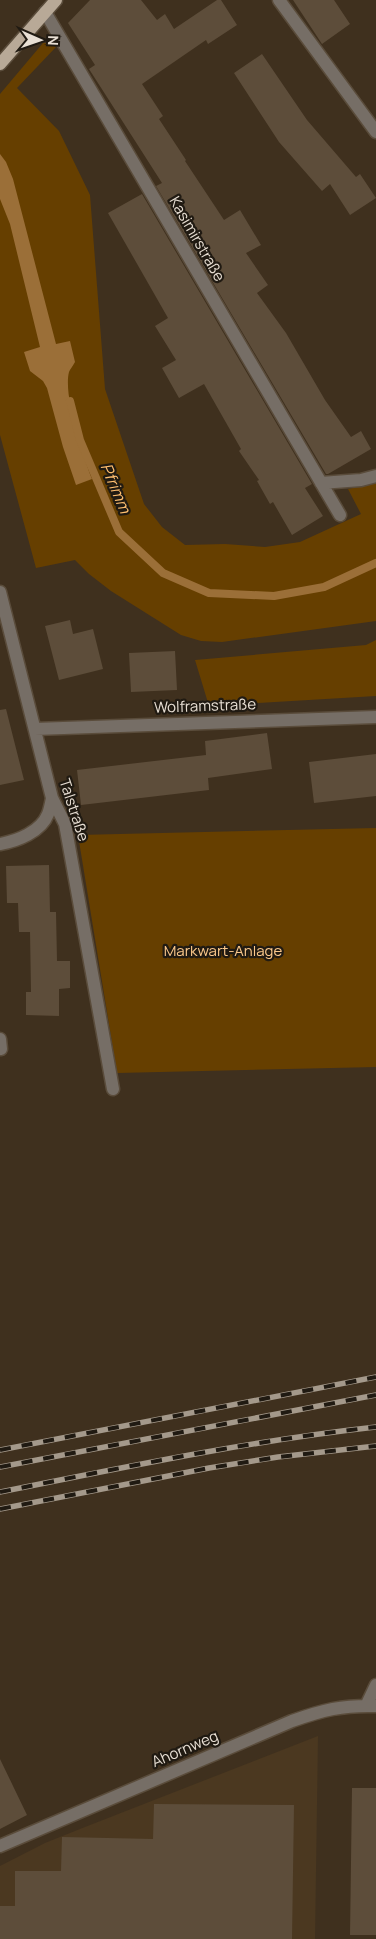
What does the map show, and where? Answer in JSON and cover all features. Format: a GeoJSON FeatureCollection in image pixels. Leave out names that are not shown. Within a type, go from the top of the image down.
{"type":"FeatureCollection","features":[{"type":"Feature","properties":{"kind":"main road"},"geometry":{"type":"LineString","coordinates":[[0,64],[56,0]]}},
{"type":"Feature","properties":{"kind":"street"},"geometry":{"type":"LineString","coordinates":[[279,0],[376,132]]}},
{"type":"Feature","properties":{"kind":"street","name":"Kasimirstraße"},"geometry":{"type":"LineString","coordinates":[[45,12],[340,515]]}},
{"type":"Feature","properties":{"kind":"street"},"geometry":{"type":"LineString","coordinates":[[321,483],[361,480],[376,476]]}},
{"type":"Feature","properties":{"kind":"street","name":"Talstraße"},"geometry":{"type":"LineString","coordinates":[[0,592],[52,798],[65,824],[113,1089]]}},
{"type":"Feature","properties":{"kind":"street","name":"Wolframstraße"},"geometry":{"type":"LineString","coordinates":[[35,729],[376,717]]}},
{"type":"Feature","properties":{"kind":"street"},"geometry":{"type":"LineString","coordinates":[[0,844],[15,842],[40,824],[48,814],[52,798]]}},
{"type":"Feature","properties":{"kind":"street","name":"Ahornweg"},"geometry":{"type":"LineString","coordinates":[[0,1846],[292,1721],[338,1707],[371,1706],[376,1685]]}},
{"type":"Feature","properties":{"kind":"shaded area"},"geometry":{"type":"Polygon","coordinates":[[[0,154],[6,162],[13,179],[56,344],[70,341],[75,362],[69,372],[68,382],[71,410],[92,479],[76,485],[63,447],[47,388],[43,381],[30,371],[24,352],[40,347],[10,224],[0,199],[0,154]]]}},
{"type":"Feature","properties":{"kind":"shaded area"},"geometry":{"type":"Polygon","coordinates":[[[318,1736],[315,1939],[0,1939],[0,1866],[45,1843],[318,1736]]]}},
{"type":"Feature","properties":{"kind":"green space"},"geometry":{"type":"Polygon","coordinates":[[[43,43],[56,47],[17,88],[59,131],[90,195],[105,389],[144,504],[162,527],[185,545],[225,544],[265,547],[300,542],[361,514],[348,489],[376,483],[376,621],[222,642],[201,641],[181,635],[111,591],[75,560],[36,568],[0,435],[0,94],[43,43]]]}},
{"type":"Feature","properties":{"kind":"green space"},"geometry":{"type":"Polygon","coordinates":[[[376,640],[376,696],[209,706],[195,660],[366,645],[376,640]]]}},
{"type":"Feature","properties":{"kind":"green space","name":"Markwart-Anlage"},"geometry":{"type":"Polygon","coordinates":[[[376,828],[376,1067],[117,1073],[78,835],[376,828]]]}},
{"type":"Feature","properties":{"kind":"building"},"geometry":{"type":"Polygon","coordinates":[[[90,0],[141,0],[157,20],[165,14],[174,29],[217,0],[221,0],[237,25],[208,44],[206,40],[142,84],[163,116],[159,119],[224,220],[240,210],[261,245],[246,253],[268,285],[257,293],[286,333],[325,400],[351,437],[361,431],[371,449],[328,474],[326,474],[156,186],[162,183],[89,69],[95,65],[68,23],[90,0]]]}},
{"type":"Feature","properties":{"kind":"building"},"geometry":{"type":"Polygon","coordinates":[[[293,0],[334,0],[350,24],[322,44],[293,0]]]}},
{"type":"Feature","properties":{"kind":"building"},"geometry":{"type":"Polygon","coordinates":[[[262,54],[307,120],[356,177],[360,174],[376,198],[350,215],[330,184],[322,191],[279,142],[234,73],[262,54]]]}},
{"type":"Feature","properties":{"kind":"building"},"geometry":{"type":"Polygon","coordinates":[[[142,194],[312,484],[305,488],[323,516],[292,535],[273,502],[270,504],[257,481],[259,480],[239,451],[241,449],[204,384],[179,398],[162,368],[176,360],[155,326],[168,318],[108,213],[142,194]]]}},
{"type":"Feature","properties":{"kind":"building"},"geometry":{"type":"Polygon","coordinates":[[[70,620],[73,634],[93,629],[103,669],[59,680],[45,626],[70,620]]]}},
{"type":"Feature","properties":{"kind":"building"},"geometry":{"type":"Polygon","coordinates":[[[175,651],[177,690],[131,692],[129,653],[175,651]]]}},
{"type":"Feature","properties":{"kind":"building"},"geometry":{"type":"Polygon","coordinates":[[[6,709],[24,780],[0,785],[0,710],[6,709]]]}},
{"type":"Feature","properties":{"kind":"building"},"geometry":{"type":"Polygon","coordinates":[[[267,733],[272,769],[208,778],[209,790],[81,805],[77,770],[206,755],[205,741],[267,733]]]}},
{"type":"Feature","properties":{"kind":"building"},"geometry":{"type":"Polygon","coordinates":[[[376,754],[376,796],[314,803],[309,762],[376,754]]]}},
{"type":"Feature","properties":{"kind":"building"},"geometry":{"type":"Polygon","coordinates":[[[49,865],[50,912],[56,912],[57,961],[70,961],[70,988],[59,989],[59,1016],[26,1015],[26,992],[31,992],[30,932],[19,932],[18,903],[7,903],[6,866],[49,865]]]}},
{"type":"Feature","properties":{"kind":"building"},"geometry":{"type":"Polygon","coordinates":[[[0,1759],[27,1815],[0,1829],[0,1759]]]}},
{"type":"Feature","properties":{"kind":"building"},"geometry":{"type":"Polygon","coordinates":[[[352,1788],[376,1788],[376,1935],[350,1935],[352,1788]]]}},
{"type":"Feature","properties":{"kind":"building"},"geometry":{"type":"Polygon","coordinates":[[[154,1804],[294,1805],[292,1939],[0,1939],[0,1906],[15,1906],[15,1871],[61,1871],[62,1837],[153,1839],[154,1804]]]}},
{"type":"Feature","properties":{"kind":"waterway","name":"Pfrimm"},"geometry":{"type":"LineString","coordinates":[[70,401],[80,440],[119,532],[163,573],[209,593],[274,596],[324,587],[376,563]]}},
{"type":"Feature","properties":{"kind":"railway"},"geometry":{"type":"LineString","coordinates":[[0,1450],[376,1377]]}},
{"type":"Feature","properties":{"kind":"railway"},"geometry":{"type":"LineString","coordinates":[[0,1467],[376,1395]]}},
{"type":"Feature","properties":{"kind":"railway"},"geometry":{"type":"LineString","coordinates":[[0,1492],[234,1447],[376,1427]]}},
{"type":"Feature","properties":{"kind":"railway"},"geometry":{"type":"LineString","coordinates":[[0,1509],[209,1468],[278,1457],[376,1446]]}}]}
